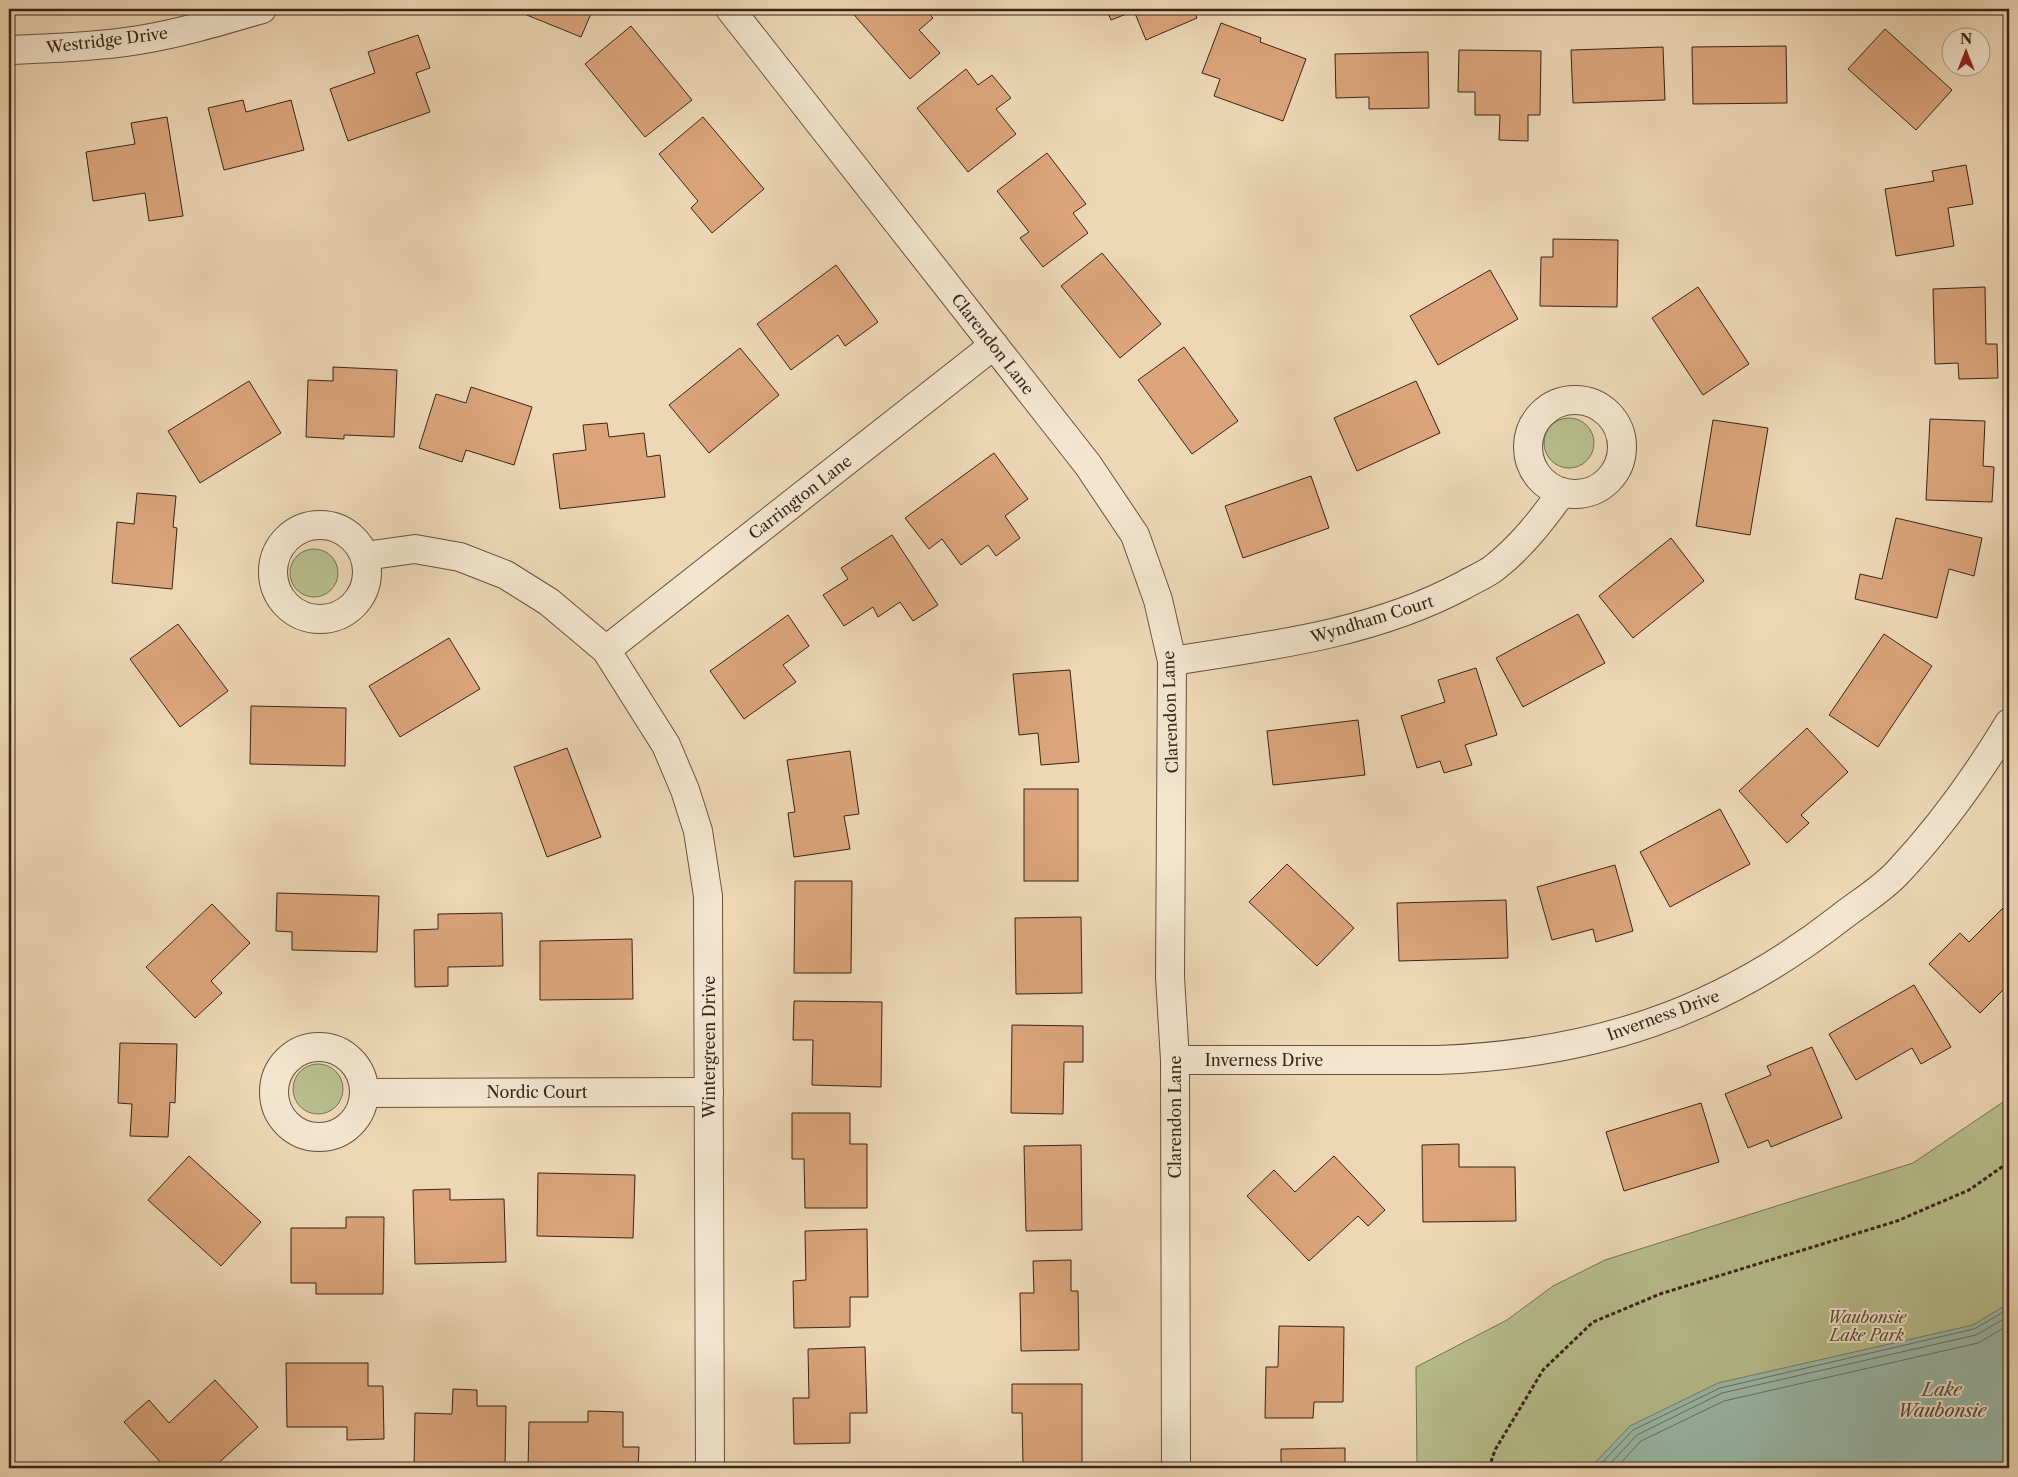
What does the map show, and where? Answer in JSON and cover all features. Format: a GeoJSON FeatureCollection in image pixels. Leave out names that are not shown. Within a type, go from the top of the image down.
{"type":"FeatureCollection","features":[{"type":"Feature","properties":{"kind":"street","name":"Westridge Drive"},"geometry":{"type":"LineString","coordinates":[[9,50],[81,47],[138,40],[208,25],[262,9]]}},
{"type":"Feature","properties":{"kind":"street","name":"Clarendon Lane"},"geometry":{"type":"LineString","coordinates":[[730,9],[1088,465],[1134,535],[1158,600],[1172,660],[1170,977],[1175,1060],[1176,1468]]}},
{"type":"Feature","properties":{"kind":"street","name":"Carrington Lane"},"geometry":{"type":"LineString","coordinates":[[606,650],[994,345]]}},
{"type":"Feature","properties":{"kind":"street","name":"Wyndham Court"},"geometry":{"type":"LineString","coordinates":[[1172,660],[1280,646],[1352,627],[1432,602],[1493,569],[1536,529],[1562,492]]}},
{"type":"Feature","properties":{"kind":"street","name":"Wintergreen Drive"},"geometry":{"type":"LineString","coordinates":[[364,556],[415,549],[460,557],[506,575],[549,602],[606,650],[666,745],[686,790],[698,831],[708,896],[710,1468]]}},
{"type":"Feature","properties":{"kind":"street","name":"Inverness Drive"},"geometry":{"type":"LineString","coordinates":[[1175,1060],[1438,1060],[1546,1051],[1603,1038],[1648,1024],[1710,999],[1739,986],[1804,946],[1898,873],[1955,805],[1985,763],[2009,723]]}},
{"type":"Feature","properties":{"kind":"street","name":"Nordic Court"},"geometry":{"type":"LineString","coordinates":[[364,1093],[709,1092]]}},
{"type":"Feature","properties":{"kind":"path"},"geometry":{"type":"LineString","coordinates":[[1489,1468],[1495,1450],[1542,1370],[1593,1322],[1660,1294],[1897,1221],[1968,1190],[2009,1162]]}},
{"type":"Feature","properties":{"kind":"green space"},"geometry":{"type":"Polygon","coordinates":[[[1564,418],[1574,418],[1587,425],[1594,438],[1594,448],[1587,461],[1574,468],[1564,468],[1555,464],[1548,457],[1544,448],[1544,438],[1548,429],[1555,422],[1564,418]]]}},
{"type":"Feature","properties":{"kind":"green space"},"geometry":{"type":"Polygon","coordinates":[[[309,549],[319,549],[331,556],[338,568],[338,578],[331,590],[319,597],[309,597],[301,593],[294,586],[290,578],[290,568],[294,560],[301,553],[309,549]]]}},
{"type":"Feature","properties":{"kind":"green space"},"geometry":{"type":"Polygon","coordinates":[[[313,1064],[323,1064],[336,1071],[343,1084],[343,1094],[336,1107],[323,1114],[313,1114],[304,1110],[297,1103],[293,1094],[293,1084],[297,1075],[304,1068],[313,1064]]]}},
{"type":"Feature","properties":{"kind":"green space","name":"Waubonsie Lake Park"},"geometry":{"type":"Polygon","coordinates":[[[2009,1098],[2009,1468],[1417,1468],[1416,1367],[1507,1320],[1553,1286],[1605,1260],[1913,1163],[2009,1098]]]}},
{"type":"Feature","properties":{"kind":"water","name":"Lake Waubonsie"},"geometry":{"type":"Polygon","coordinates":[[[2009,1303],[2009,1468],[1590,1468],[1630,1426],[1718,1383],[1973,1325],[2009,1303]]]}},
{"type":"Feature","properties":{"kind":"building"},"geometry":{"type":"Polygon","coordinates":[[[512,9],[593,9],[581,37],[512,9]]]}},
{"type":"Feature","properties":{"kind":"building"},"geometry":{"type":"Polygon","coordinates":[[[849,9],[925,9],[933,18],[919,30],[940,53],[910,79],[849,9]]]}},
{"type":"Feature","properties":{"kind":"building"},"geometry":{"type":"Polygon","coordinates":[[[1106,9],[1193,9],[1197,18],[1146,40],[1134,11],[1111,20],[1106,9]]]}},
{"type":"Feature","properties":{"kind":"building"},"geometry":{"type":"Polygon","coordinates":[[[1221,23],[1261,38],[1260,42],[1306,59],[1283,121],[1214,96],[1220,79],[1202,73],[1221,23]]]}},
{"type":"Feature","properties":{"kind":"building"},"geometry":{"type":"Polygon","coordinates":[[[631,26],[692,100],[645,137],[585,64],[631,26]]]}},
{"type":"Feature","properties":{"kind":"building"},"geometry":{"type":"Polygon","coordinates":[[[1885,29],[1952,90],[1916,130],[1848,69],[1885,29]]]}},
{"type":"Feature","properties":{"kind":"building"},"geometry":{"type":"Polygon","coordinates":[[[418,35],[430,68],[416,73],[430,112],[348,141],[330,89],[375,73],[368,52],[418,35]]]}},
{"type":"Feature","properties":{"kind":"building"},"geometry":{"type":"Polygon","coordinates":[[[1786,46],[1787,103],[1693,104],[1692,47],[1786,46]]]}},
{"type":"Feature","properties":{"kind":"building"},"geometry":{"type":"Polygon","coordinates":[[[1663,47],[1665,100],[1573,103],[1571,50],[1663,47]]]}},
{"type":"Feature","properties":{"kind":"building"},"geometry":{"type":"Polygon","coordinates":[[[1459,50],[1541,51],[1540,115],[1528,115],[1528,141],[1499,140],[1500,115],[1475,115],[1475,92],[1458,92],[1459,50]]]}},
{"type":"Feature","properties":{"kind":"building"},"geometry":{"type":"Polygon","coordinates":[[[1428,52],[1429,108],[1369,109],[1369,97],[1336,98],[1335,54],[1428,52]]]}},
{"type":"Feature","properties":{"kind":"building"},"geometry":{"type":"Polygon","coordinates":[[[966,69],[978,85],[992,75],[1011,98],[996,109],[1016,134],[968,172],[917,108],[966,69]]]}},
{"type":"Feature","properties":{"kind":"building"},"geometry":{"type":"Polygon","coordinates":[[[243,100],[246,112],[291,100],[304,150],[224,170],[208,108],[243,100]]]}},
{"type":"Feature","properties":{"kind":"building"},"geometry":{"type":"Polygon","coordinates":[[[167,117],[183,216],[149,221],[145,193],[93,201],[86,152],[135,144],[131,123],[167,117]]]}},
{"type":"Feature","properties":{"kind":"building"},"geometry":{"type":"Polygon","coordinates":[[[703,117],[764,189],[712,233],[691,208],[698,201],[659,154],[703,117]]]}},
{"type":"Feature","properties":{"kind":"building"},"geometry":{"type":"Polygon","coordinates":[[[1047,153],[1086,204],[1073,213],[1088,233],[1043,267],[1020,238],[1029,232],[997,191],[1047,153]]]}},
{"type":"Feature","properties":{"kind":"building"},"geometry":{"type":"Polygon","coordinates":[[[1966,165],[1973,204],[1948,208],[1954,246],[1896,256],[1885,189],[1934,181],[1932,171],[1966,165]]]}},
{"type":"Feature","properties":{"kind":"building"},"geometry":{"type":"Polygon","coordinates":[[[1553,239],[1618,240],[1617,307],[1540,306],[1541,257],[1553,257],[1553,239]]]}},
{"type":"Feature","properties":{"kind":"building"},"geometry":{"type":"Polygon","coordinates":[[[1102,253],[1161,324],[1120,358],[1061,286],[1102,253]]]}},
{"type":"Feature","properties":{"kind":"building"},"geometry":{"type":"Polygon","coordinates":[[[836,265],[878,322],[845,346],[838,335],[791,370],[757,324],[836,265]]]}},
{"type":"Feature","properties":{"kind":"building"},"geometry":{"type":"Polygon","coordinates":[[[1490,270],[1518,319],[1438,365],[1410,316],[1490,270]]]}},
{"type":"Feature","properties":{"kind":"building"},"geometry":{"type":"Polygon","coordinates":[[[1698,287],[1749,364],[1703,395],[1652,318],[1698,287]]]}},
{"type":"Feature","properties":{"kind":"building"},"geometry":{"type":"Polygon","coordinates":[[[1985,287],[1986,344],[1997,344],[1998,378],[1959,379],[1958,363],[1935,364],[1933,289],[1985,287]]]}},
{"type":"Feature","properties":{"kind":"building"},"geometry":{"type":"Polygon","coordinates":[[[1184,347],[1238,421],[1192,454],[1138,380],[1184,347]]]}},
{"type":"Feature","properties":{"kind":"building"},"geometry":{"type":"Polygon","coordinates":[[[740,348],[779,395],[709,453],[669,405],[740,348]]]}},
{"type":"Feature","properties":{"kind":"building"},"geometry":{"type":"Polygon","coordinates":[[[333,367],[397,370],[394,437],[344,435],[344,439],[306,437],[308,380],[333,381],[333,367]]]}},
{"type":"Feature","properties":{"kind":"building"},"geometry":{"type":"Polygon","coordinates":[[[249,381],[281,433],[200,483],[168,431],[249,381]]]}},
{"type":"Feature","properties":{"kind":"building"},"geometry":{"type":"Polygon","coordinates":[[[1416,381],[1440,433],[1357,471],[1334,418],[1416,381]]]}},
{"type":"Feature","properties":{"kind":"building"},"geometry":{"type":"Polygon","coordinates":[[[471,387],[532,407],[514,465],[466,450],[462,462],[419,448],[436,394],[466,403],[471,387]]]}},
{"type":"Feature","properties":{"kind":"building"},"geometry":{"type":"Polygon","coordinates":[[[1930,419],[1985,421],[1983,466],[1994,467],[1992,502],[1926,500],[1930,419]]]}},
{"type":"Feature","properties":{"kind":"building"},"geometry":{"type":"Polygon","coordinates":[[[1713,420],[1768,428],[1750,535],[1696,526],[1713,420]]]}},
{"type":"Feature","properties":{"kind":"building"},"geometry":{"type":"Polygon","coordinates":[[[607,423],[609,437],[644,433],[647,457],[660,455],[665,497],[560,509],[553,454],[586,450],[583,425],[607,423]]]}},
{"type":"Feature","properties":{"kind":"building"},"geometry":{"type":"Polygon","coordinates":[[[994,453],[1028,499],[1005,516],[1020,538],[996,556],[988,545],[961,565],[942,539],[929,549],[905,518],[994,453]]]}},
{"type":"Feature","properties":{"kind":"building"},"geometry":{"type":"Polygon","coordinates":[[[1311,476],[1329,528],[1243,558],[1225,506],[1311,476]]]}},
{"type":"Feature","properties":{"kind":"building"},"geometry":{"type":"Polygon","coordinates":[[[137,493],[176,496],[173,527],[177,528],[172,589],[112,583],[117,522],[134,524],[137,493]]]}},
{"type":"Feature","properties":{"kind":"building"},"geometry":{"type":"Polygon","coordinates":[[[1896,518],[1982,538],[1974,576],[1949,569],[1937,618],[1855,599],[1860,574],[1882,579],[1896,518]]]}},
{"type":"Feature","properties":{"kind":"building"},"geometry":{"type":"Polygon","coordinates":[[[892,535],[938,605],[913,621],[900,602],[878,617],[873,607],[844,626],[823,595],[848,579],[841,568],[892,535]]]}},
{"type":"Feature","properties":{"kind":"building"},"geometry":{"type":"Polygon","coordinates":[[[1671,538],[1704,581],[1633,638],[1599,596],[1671,538]]]}},
{"type":"Feature","properties":{"kind":"building"},"geometry":{"type":"Polygon","coordinates":[[[1578,614],[1605,663],[1523,707],[1496,658],[1578,614]]]}},
{"type":"Feature","properties":{"kind":"building"},"geometry":{"type":"Polygon","coordinates":[[[788,615],[809,646],[783,665],[796,682],[744,719],[710,671],[788,615]]]}},
{"type":"Feature","properties":{"kind":"building"},"geometry":{"type":"Polygon","coordinates":[[[178,624],[228,691],[180,727],[130,659],[178,624]]]}},
{"type":"Feature","properties":{"kind":"building"},"geometry":{"type":"Polygon","coordinates":[[[1884,634],[1932,666],[1878,747],[1829,715],[1884,634]]]}},
{"type":"Feature","properties":{"kind":"building"},"geometry":{"type":"Polygon","coordinates":[[[449,638],[480,689],[400,737],[369,686],[449,638]]]}},
{"type":"Feature","properties":{"kind":"building"},"geometry":{"type":"Polygon","coordinates":[[[1476,668],[1497,735],[1465,745],[1472,765],[1444,773],[1440,761],[1417,768],[1401,716],[1445,702],[1438,680],[1476,668]]]}},
{"type":"Feature","properties":{"kind":"building"},"geometry":{"type":"Polygon","coordinates":[[[1070,670],[1079,762],[1041,765],[1038,733],[1019,735],[1013,674],[1070,670]]]}},
{"type":"Feature","properties":{"kind":"building"},"geometry":{"type":"Polygon","coordinates":[[[251,706],[346,708],[345,766],[250,764],[251,706]]]}},
{"type":"Feature","properties":{"kind":"building"},"geometry":{"type":"Polygon","coordinates":[[[1358,720],[1365,775],[1273,785],[1267,731],[1358,720]]]}},
{"type":"Feature","properties":{"kind":"building"},"geometry":{"type":"Polygon","coordinates":[[[1807,728],[1848,772],[1801,815],[1809,823],[1787,843],[1739,791],[1807,728]]]}},
{"type":"Feature","properties":{"kind":"building"},"geometry":{"type":"Polygon","coordinates":[[[567,748],[601,837],[547,857],[514,767],[567,748]]]}},
{"type":"Feature","properties":{"kind":"building"},"geometry":{"type":"Polygon","coordinates":[[[850,751],[859,814],[844,816],[850,849],[794,857],[788,813],[795,812],[787,760],[850,751]]]}},
{"type":"Feature","properties":{"kind":"building"},"geometry":{"type":"Polygon","coordinates":[[[1024,789],[1078,789],[1078,881],[1024,881],[1024,789]]]}},
{"type":"Feature","properties":{"kind":"building"},"geometry":{"type":"Polygon","coordinates":[[[1720,809],[1750,864],[1670,907],[1640,852],[1720,809]]]}},
{"type":"Feature","properties":{"kind":"building"},"geometry":{"type":"Polygon","coordinates":[[[1287,864],[1354,928],[1317,966],[1249,902],[1287,864]]]}},
{"type":"Feature","properties":{"kind":"building"},"geometry":{"type":"Polygon","coordinates":[[[1615,865],[1633,931],[1596,942],[1593,929],[1552,940],[1537,887],[1615,865]]]}},
{"type":"Feature","properties":{"kind":"building"},"geometry":{"type":"Polygon","coordinates":[[[795,881],[852,881],[851,973],[794,973],[795,881]]]}},
{"type":"Feature","properties":{"kind":"building"},"geometry":{"type":"Polygon","coordinates":[[[277,893],[379,896],[377,952],[292,950],[292,932],[276,931],[277,893]]]}},
{"type":"Feature","properties":{"kind":"building"},"geometry":{"type":"Polygon","coordinates":[[[1506,900],[1508,958],[1399,961],[1397,903],[1506,900]]]}},
{"type":"Feature","properties":{"kind":"building"},"geometry":{"type":"Polygon","coordinates":[[[212,904],[250,943],[211,981],[222,993],[195,1018],[146,967],[212,904]]]}},
{"type":"Feature","properties":{"kind":"building"},"geometry":{"type":"Polygon","coordinates":[[[2003,908],[2009,914],[2009,989],[2007,986],[1980,1013],[1929,964],[1960,933],[1969,942],[2003,908]]]}},
{"type":"Feature","properties":{"kind":"building"},"geometry":{"type":"Polygon","coordinates":[[[502,913],[503,966],[448,967],[448,986],[415,987],[414,930],[438,929],[438,914],[502,913]]]}},
{"type":"Feature","properties":{"kind":"building"},"geometry":{"type":"Polygon","coordinates":[[[1081,917],[1082,993],[1016,994],[1015,918],[1081,917]]]}},
{"type":"Feature","properties":{"kind":"building"},"geometry":{"type":"Polygon","coordinates":[[[632,939],[633,999],[540,1000],[540,941],[632,939]]]}},
{"type":"Feature","properties":{"kind":"building"},"geometry":{"type":"Polygon","coordinates":[[[1914,985],[1951,1047],[1921,1064],[1912,1048],[1856,1080],[1829,1034],[1914,985]]]}},
{"type":"Feature","properties":{"kind":"building"},"geometry":{"type":"Polygon","coordinates":[[[794,1001],[882,1002],[881,1087],[812,1085],[813,1040],[793,1040],[794,1001]]]}},
{"type":"Feature","properties":{"kind":"building"},"geometry":{"type":"Polygon","coordinates":[[[1012,1025],[1083,1026],[1083,1062],[1064,1062],[1063,1114],[1011,1113],[1012,1025]]]}},
{"type":"Feature","properties":{"kind":"building"},"geometry":{"type":"Polygon","coordinates":[[[120,1043],[177,1044],[175,1103],[170,1102],[168,1137],[130,1136],[132,1104],[118,1103],[120,1043]]]}},
{"type":"Feature","properties":{"kind":"building"},"geometry":{"type":"Polygon","coordinates":[[[1812,1047],[1842,1118],[1771,1147],[1768,1140],[1748,1148],[1725,1094],[1771,1075],[1767,1066],[1812,1047]]]}},
{"type":"Feature","properties":{"kind":"building"},"geometry":{"type":"Polygon","coordinates":[[[1701,1103],[1719,1162],[1624,1191],[1606,1132],[1701,1103]]]}},
{"type":"Feature","properties":{"kind":"building"},"geometry":{"type":"Polygon","coordinates":[[[792,1113],[850,1113],[850,1144],[867,1144],[867,1208],[805,1208],[804,1159],[792,1159],[792,1113]]]}},
{"type":"Feature","properties":{"kind":"building"},"geometry":{"type":"Polygon","coordinates":[[[1459,1144],[1459,1167],[1515,1167],[1516,1221],[1423,1222],[1422,1145],[1459,1144]]]}},
{"type":"Feature","properties":{"kind":"building"},"geometry":{"type":"Polygon","coordinates":[[[1081,1145],[1082,1230],[1026,1231],[1024,1146],[1081,1145]]]}},
{"type":"Feature","properties":{"kind":"building"},"geometry":{"type":"Polygon","coordinates":[[[189,1156],[261,1222],[221,1266],[148,1200],[189,1156]]]}},
{"type":"Feature","properties":{"kind":"building"},"geometry":{"type":"Polygon","coordinates":[[[1334,1156],[1385,1210],[1368,1226],[1358,1216],[1309,1261],[1247,1196],[1274,1170],[1295,1192],[1334,1156]]]}},
{"type":"Feature","properties":{"kind":"building"},"geometry":{"type":"Polygon","coordinates":[[[538,1173],[635,1175],[633,1238],[537,1236],[538,1173]]]}},
{"type":"Feature","properties":{"kind":"building"},"geometry":{"type":"Polygon","coordinates":[[[450,1189],[450,1200],[504,1199],[506,1262],[415,1264],[413,1190],[450,1189]]]}},
{"type":"Feature","properties":{"kind":"building"},"geometry":{"type":"Polygon","coordinates":[[[346,1217],[384,1217],[383,1294],[316,1294],[316,1283],[291,1283],[291,1228],[346,1228],[346,1217]]]}},
{"type":"Feature","properties":{"kind":"building"},"geometry":{"type":"Polygon","coordinates":[[[867,1229],[868,1297],[850,1297],[850,1327],[794,1328],[793,1281],[806,1280],[805,1231],[867,1229]]]}},
{"type":"Feature","properties":{"kind":"building"},"geometry":{"type":"Polygon","coordinates":[[[1071,1260],[1071,1291],[1078,1291],[1079,1350],[1021,1351],[1020,1293],[1034,1293],[1033,1261],[1071,1260]]]}},
{"type":"Feature","properties":{"kind":"building"},"geometry":{"type":"Polygon","coordinates":[[[1279,1326],[1344,1327],[1343,1402],[1314,1402],[1313,1418],[1265,1418],[1266,1367],[1278,1367],[1279,1326]]]}},
{"type":"Feature","properties":{"kind":"building"},"geometry":{"type":"Polygon","coordinates":[[[865,1347],[867,1413],[850,1413],[850,1443],[794,1444],[793,1398],[809,1398],[808,1349],[865,1347]]]}},
{"type":"Feature","properties":{"kind":"building"},"geometry":{"type":"Polygon","coordinates":[[[286,1363],[368,1363],[368,1386],[383,1386],[384,1439],[347,1440],[347,1427],[287,1427],[286,1363]]]}},
{"type":"Feature","properties":{"kind":"building"},"geometry":{"type":"Polygon","coordinates":[[[215,1380],[258,1427],[213,1468],[160,1468],[163,1465],[124,1422],[149,1400],[169,1423],[215,1380]]]}},
{"type":"Feature","properties":{"kind":"building"},"geometry":{"type":"Polygon","coordinates":[[[1012,1384],[1082,1384],[1082,1464],[1023,1464],[1022,1413],[1012,1413],[1012,1384]]]}},
{"type":"Feature","properties":{"kind":"building"},"geometry":{"type":"Polygon","coordinates":[[[453,1389],[477,1390],[477,1406],[506,1406],[505,1468],[414,1468],[415,1413],[452,1414],[453,1389]]]}},
{"type":"Feature","properties":{"kind":"building"},"geometry":{"type":"Polygon","coordinates":[[[588,1411],[623,1412],[623,1447],[639,1447],[638,1468],[528,1468],[529,1422],[588,1422],[588,1411]]]}},
{"type":"Feature","properties":{"kind":"building"},"geometry":{"type":"Polygon","coordinates":[[[1345,1448],[1345,1468],[1281,1468],[1281,1449],[1345,1448]]]}}]}
